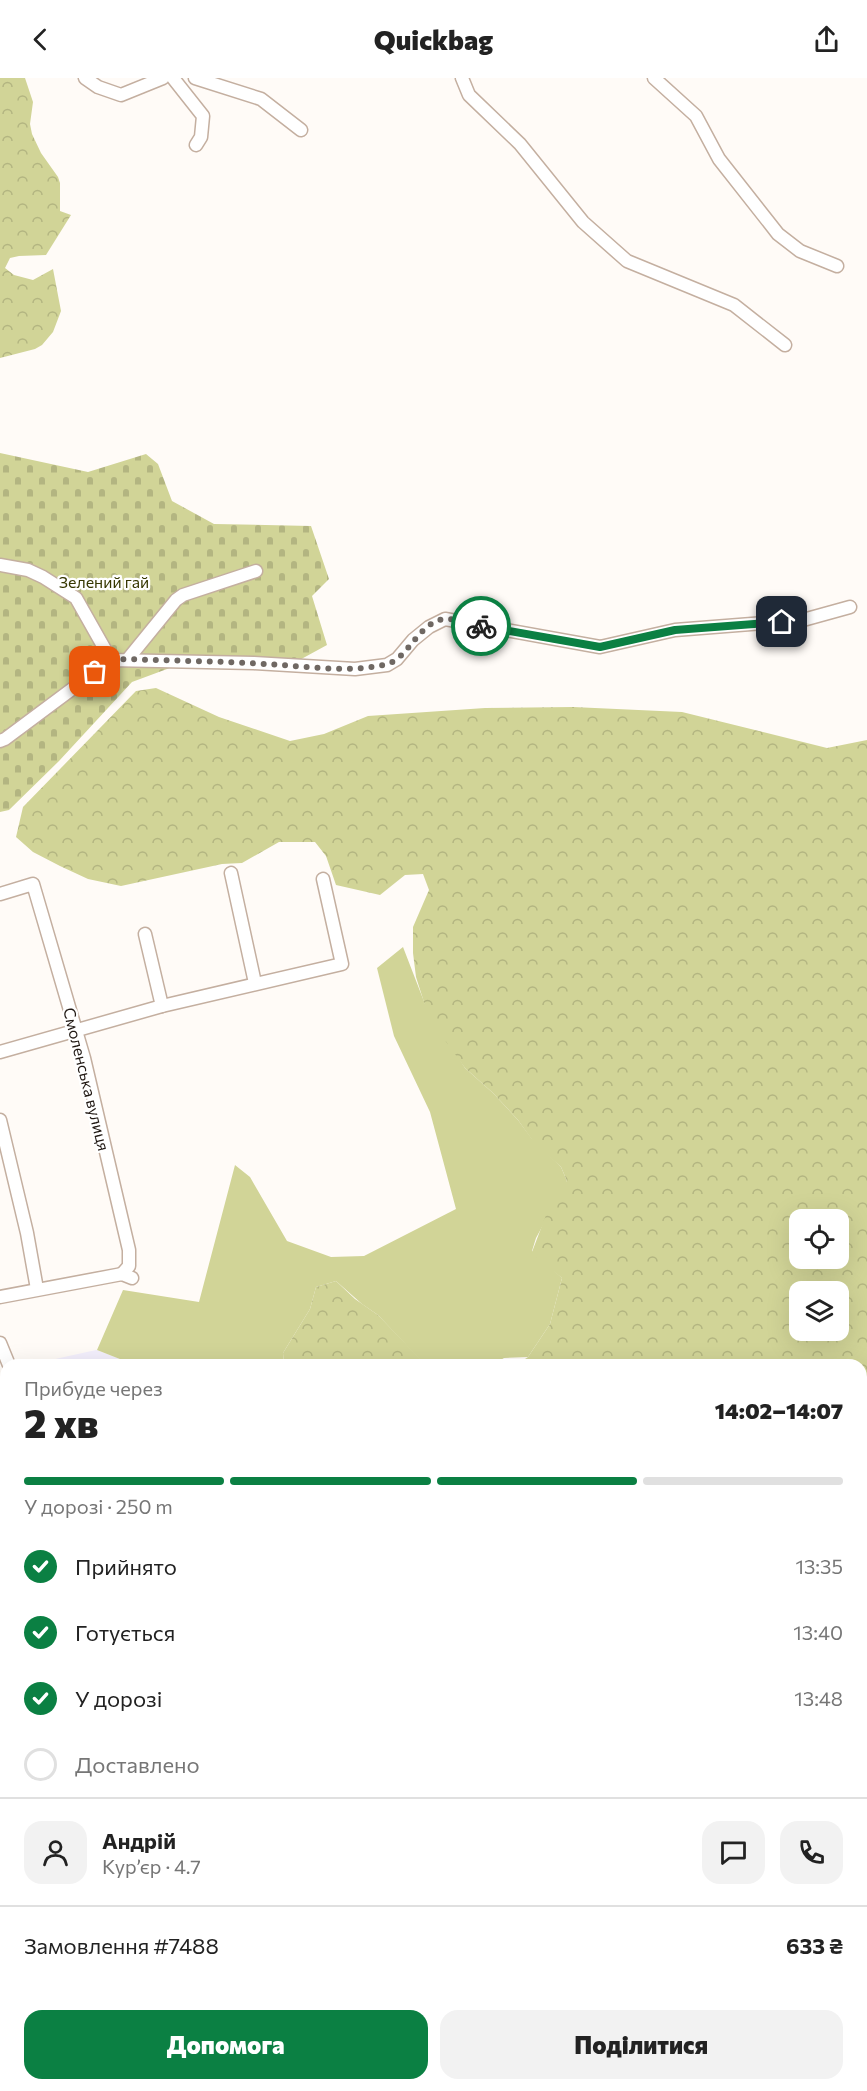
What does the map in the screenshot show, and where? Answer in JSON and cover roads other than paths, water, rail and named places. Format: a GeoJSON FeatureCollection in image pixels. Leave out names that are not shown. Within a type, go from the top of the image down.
{"type":"FeatureCollection","features":[{"type":"Feature","properties":{"kind":"street"},"geometry":{"type":"LineString","coordinates":[[85,78],[98,87],[121,95],[163,78]]}},
{"type":"Feature","properties":{"kind":"street"},"geometry":{"type":"LineString","coordinates":[[173,78],[203,116],[201,137],[196,146]]}},
{"type":"Feature","properties":{"kind":"street"},"geometry":{"type":"LineString","coordinates":[[195,78],[261,99],[301,130]]}},
{"type":"Feature","properties":{"kind":"street"},"geometry":{"type":"LineString","coordinates":[[462,78],[469,95],[520,144],[583,222],[627,261],[734,305],[785,345]]}},
{"type":"Feature","properties":{"kind":"street"},"geometry":{"type":"LineString","coordinates":[[654,78],[696,116],[719,159],[778,234],[800,251],[837,266]]}},
{"type":"Feature","properties":{"kind":"street"},"geometry":{"type":"LineString","coordinates":[[0,565],[28,570],[76,598],[111,660]]}},
{"type":"Feature","properties":{"kind":"street"},"geometry":{"type":"LineString","coordinates":[[128,659],[176,600],[183,595],[256,571]]}},
{"type":"Feature","properties":{"kind":"street"},"geometry":{"type":"LineString","coordinates":[[0,741],[111,660],[254,663],[355,669],[387,665],[397,659],[413,640],[429,627],[445,619],[600,647],[675,630],[803,620],[850,607]]}},
{"type":"Feature","properties":{"kind":"street"},"geometry":{"type":"LineString","coordinates":[[231,873],[255,983]]}},
{"type":"Feature","properties":{"kind":"street"},"geometry":{"type":"LineString","coordinates":[[0,1052],[162,1006],[342,964],[323,879]]}},
{"type":"Feature","properties":{"kind":"street","name":"Смоленська вулиця"},"geometry":{"type":"LineString","coordinates":[[0,894],[33,884],[76,1031],[129,1250],[127,1276],[38,1288]]}},
{"type":"Feature","properties":{"kind":"street"},"geometry":{"type":"LineString","coordinates":[[145,934],[162,1006]]}},
{"type":"Feature","properties":{"kind":"street"},"geometry":{"type":"LineString","coordinates":[[0,1120],[38,1288],[0,1297]]}},
{"type":"Feature","properties":{"kind":"street"},"geometry":{"type":"LineString","coordinates":[[0,1343],[7,1359]]}},
{"type":"Feature","properties":{"kind":"park label","name":"Зелений гай"},"geometry":{"type":"Point","coordinates":[104,581]}}]}
